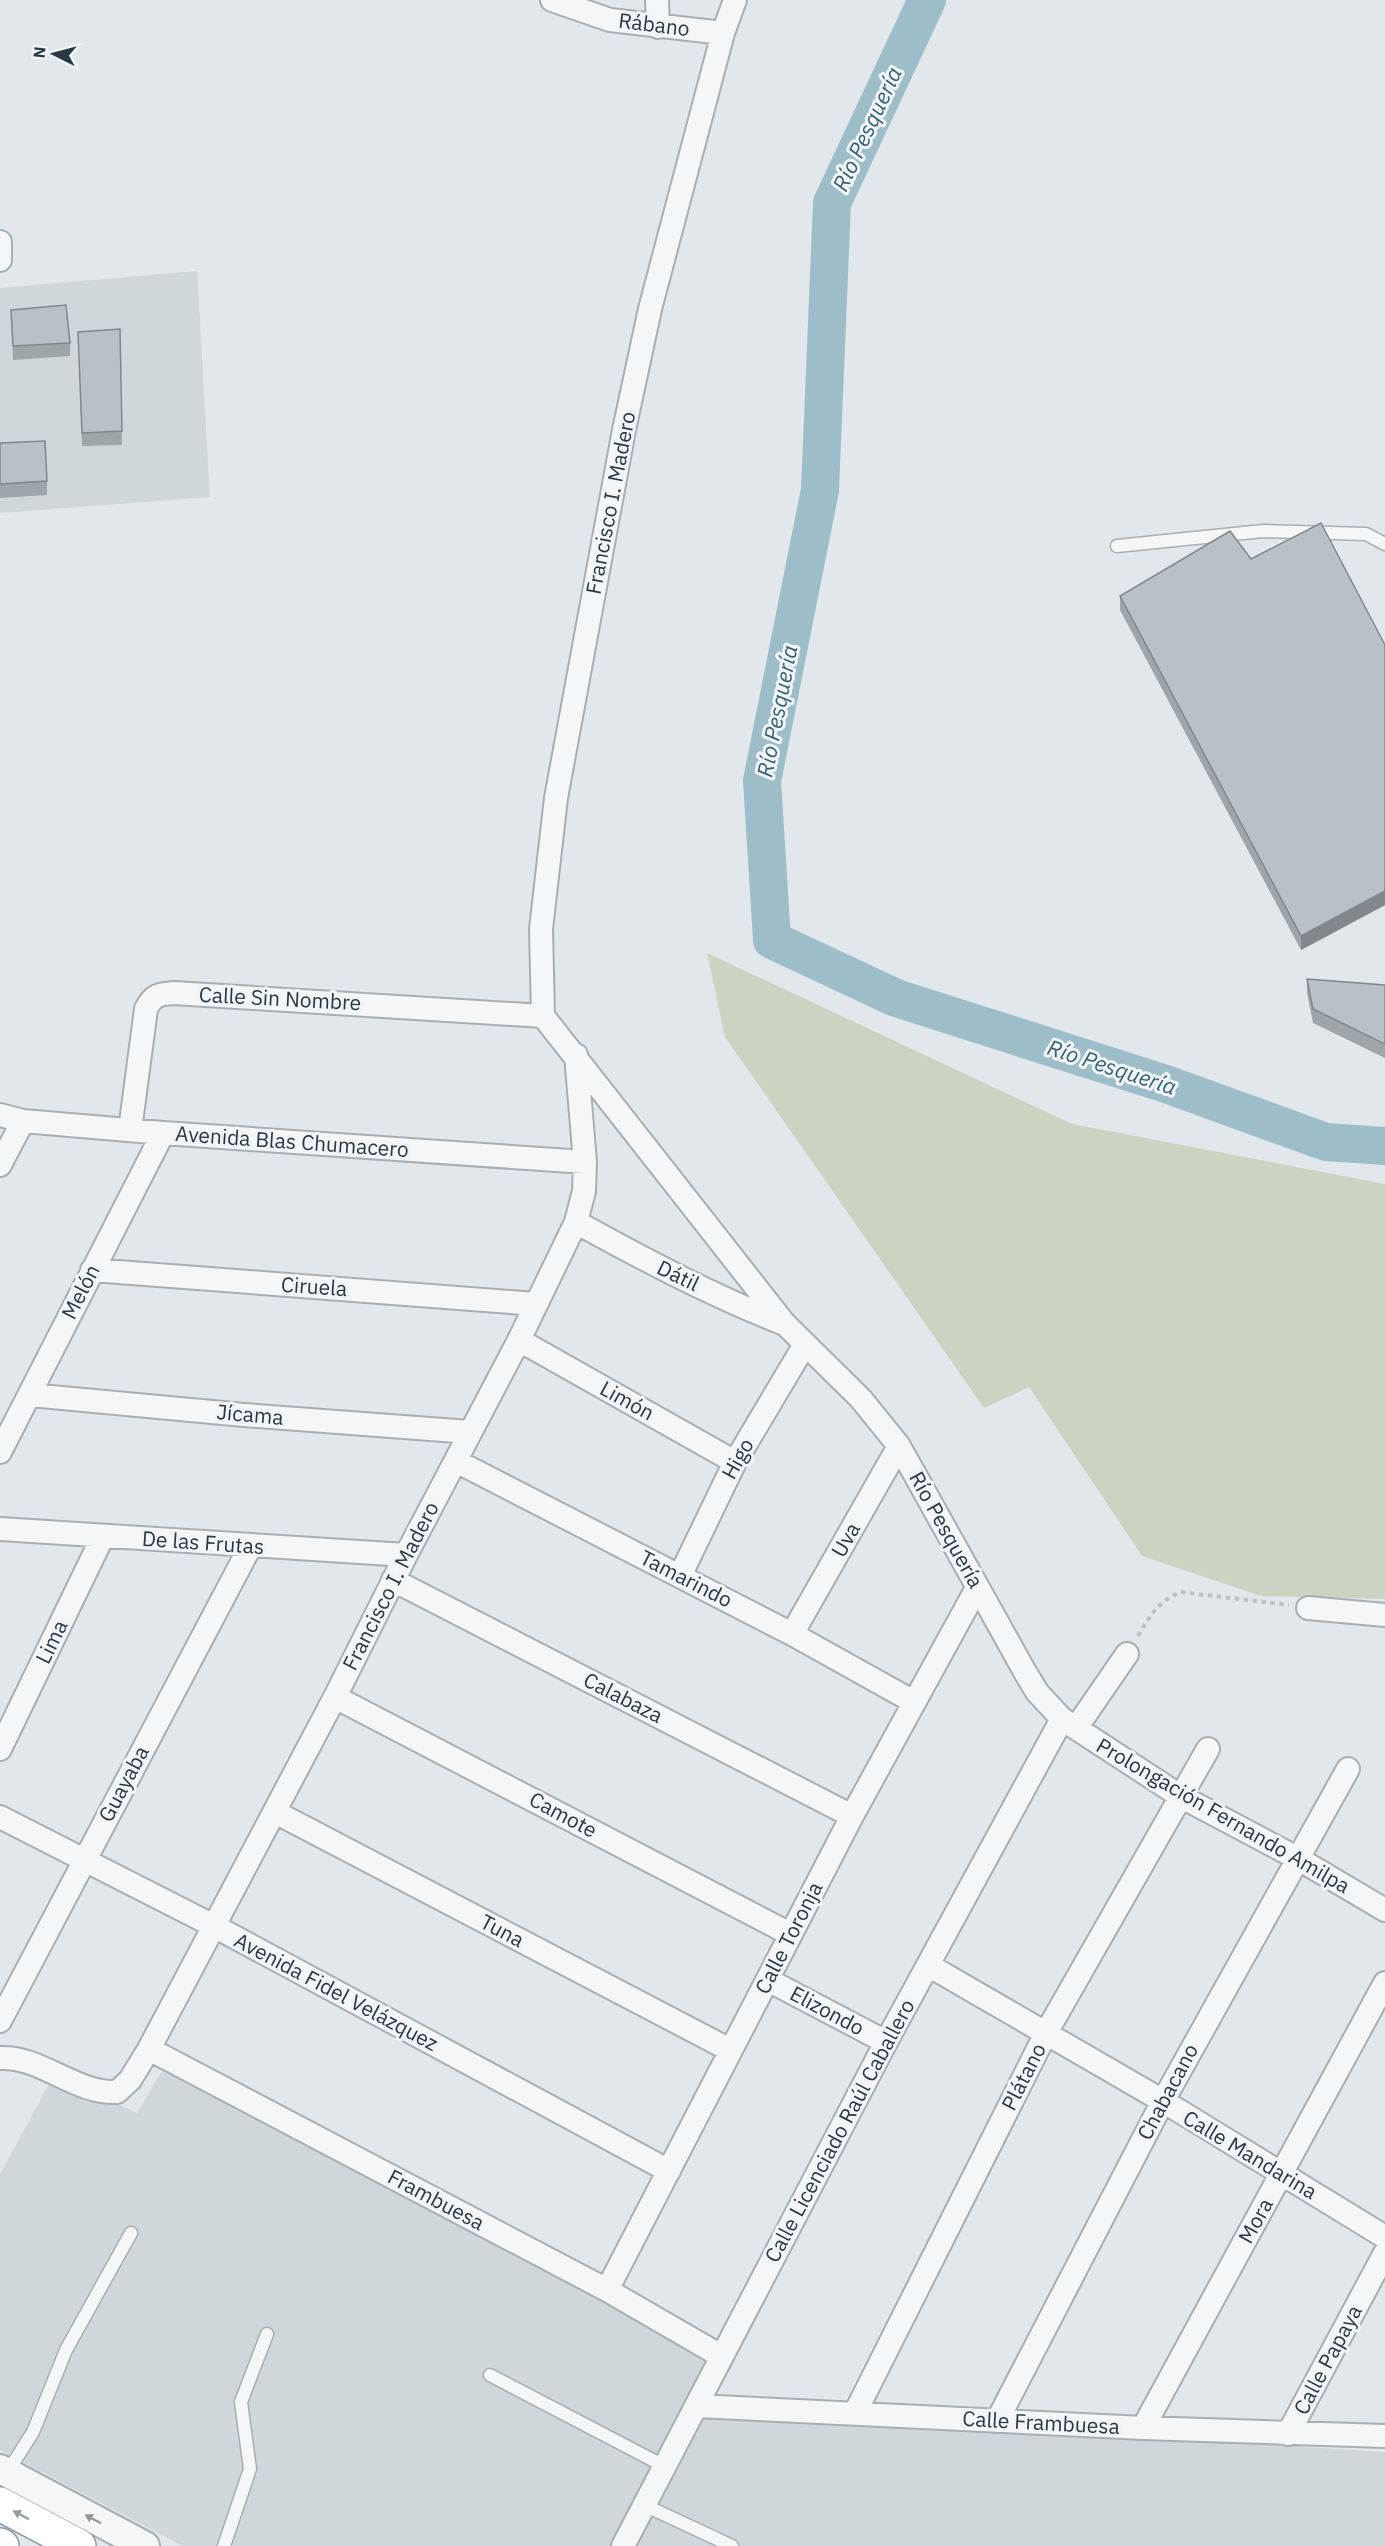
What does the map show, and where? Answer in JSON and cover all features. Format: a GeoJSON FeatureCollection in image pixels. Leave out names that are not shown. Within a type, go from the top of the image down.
{"type":"FeatureCollection","features":[{"type":"Feature","properties":{"kind":"highway"},"geometry":{"type":"LineString","coordinates":[[2,2482],[79,2546]]}},
{"type":"Feature","properties":{"kind":"street","name":"Rábano"},"geometry":{"type":"LineString","coordinates":[[552,0],[610,20],[723,33]]}},
{"type":"Feature","properties":{"kind":"street"},"geometry":{"type":"LineString","coordinates":[[657,0],[658,27]]}},
{"type":"Feature","properties":{"kind":"street","name":"Francisco I. Madero"},"geometry":{"type":"LineString","coordinates":[[543,1016],[541,929],[556,798],[626,419],[650,309],[723,33],[735,0]]}},
{"type":"Feature","properties":{"kind":"street"},"geometry":{"type":"LineString","coordinates":[[0,242],[0,260]]}},
{"type":"Feature","properties":{"kind":"street","name":"Calle Sin Nombre"},"geometry":{"type":"LineString","coordinates":[[130,1130],[146,1009],[151,999],[158,994],[174,993],[543,1016]]}},
{"type":"Feature","properties":{"kind":"street","name":"Río Pesquería"},"geometry":{"type":"LineString","coordinates":[[543,1016],[576,1055],[784,1323],[804,1346],[861,1399],[899,1446],[1037,1692],[1069,1724]]}},
{"type":"Feature","properties":{"kind":"street","name":"Francisco I. Madero"},"geometry":{"type":"LineString","coordinates":[[0,2058],[22,2061],[98,2092],[117,2092],[130,2080],[149,2049],[335,1697],[393,1580],[519,1340],[576,1222],[584,1191],[585,1162],[576,1055]]}},
{"type":"Feature","properties":{"kind":"street","name":"Avenida Blas Chumacero"},"geometry":{"type":"LineString","coordinates":[[0,1115],[22,1120],[163,1133],[585,1162]]}},
{"type":"Feature","properties":{"kind":"street"},"geometry":{"type":"LineString","coordinates":[[0,1165],[22,1120]]}},
{"type":"Feature","properties":{"kind":"street","name":"Melón"},"geometry":{"type":"LineString","coordinates":[[0,1452],[163,1133]]}},
{"type":"Feature","properties":{"kind":"street","name":"Dátil"},"geometry":{"type":"LineString","coordinates":[[576,1222],[640,1258],[741,1306],[784,1323]]}},
{"type":"Feature","properties":{"kind":"street","name":"Ciruela"},"geometry":{"type":"LineString","coordinates":[[92,1270],[536,1304]]}},
{"type":"Feature","properties":{"kind":"street","name":"Limón"},"geometry":{"type":"LineString","coordinates":[[519,1340],[735,1462]]}},
{"type":"Feature","properties":{"kind":"street","name":"Higo"},"geometry":{"type":"LineString","coordinates":[[680,1576],[735,1462],[804,1346]]}},
{"type":"Feature","properties":{"kind":"street","name":"Jícama"},"geometry":{"type":"LineString","coordinates":[[30,1395],[470,1432]]}},
{"type":"Feature","properties":{"kind":"street","name":"Uva"},"geometry":{"type":"LineString","coordinates":[[792,1634],[899,1446]]}},
{"type":"Feature","properties":{"kind":"street","name":"Tamarindo"},"geometry":{"type":"LineString","coordinates":[[456,1461],[792,1634],[914,1702]]}},
{"type":"Feature","properties":{"kind":"street","name":"De las Frutas"},"geometry":{"type":"LineString","coordinates":[[0,1529],[250,1547],[406,1555]]}},
{"type":"Feature","properties":{"kind":"street","name":"Lima"},"geometry":{"type":"LineString","coordinates":[[0,1749],[103,1536]]}},
{"type":"Feature","properties":{"kind":"street","name":"Guayaba"},"geometry":{"type":"LineString","coordinates":[[0,2021],[250,1547]]}},
{"type":"Feature","properties":{"kind":"street","name":"Calabaza"},"geometry":{"type":"LineString","coordinates":[[393,1580],[852,1816]]}},
{"type":"Feature","properties":{"kind":"street","name":"Calle Toronja"},"geometry":{"type":"LineString","coordinates":[[607,2290],[852,1816],[977,1588]]}},
{"type":"Feature","properties":{"kind":"street"},"geometry":{"type":"LineString","coordinates":[[1308,1608],[1385,1615]]}},
{"type":"Feature","properties":{"kind":"street","name":"Calle Licenciado Raúl Caballero"},"geometry":{"type":"LineString","coordinates":[[623,2546],[928,1965],[1069,1724],[1127,1654]]}},
{"type":"Feature","properties":{"kind":"street","name":"Camote"},"geometry":{"type":"LineString","coordinates":[[335,1697],[790,1934]]}},
{"type":"Feature","properties":{"kind":"street","name":"Prolongación Fernando Amilpa"},"geometry":{"type":"LineString","coordinates":[[1069,1724],[1180,1796],[1297,1858],[1385,1910]]}},
{"type":"Feature","properties":{"kind":"street","name":"Plátano"},"geometry":{"type":"LineString","coordinates":[[855,2413],[1046,2033],[1208,1749]]}},
{"type":"Feature","properties":{"kind":"street","name":"Chabacano"},"geometry":{"type":"LineString","coordinates":[[997,2421],[1162,2101],[1348,1768]]}},
{"type":"Feature","properties":{"kind":"street","name":"Tuna"},"geometry":{"type":"LineString","coordinates":[[275,1812],[730,2050]]}},
{"type":"Feature","properties":{"kind":"street","name":"Avenida Fidel Velázquez"},"geometry":{"type":"LineString","coordinates":[[0,1817],[83,1862],[214,1926],[669,2171]]}},
{"type":"Feature","properties":{"kind":"street","name":"Calle Mandarina"},"geometry":{"type":"LineString","coordinates":[[928,1965],[1162,2101],[1385,2237]]}},
{"type":"Feature","properties":{"kind":"street","name":"Elizondo"},"geometry":{"type":"LineString","coordinates":[[768,1980],[886,2042]]}},
{"type":"Feature","properties":{"kind":"street","name":"Mora"},"geometry":{"type":"LineString","coordinates":[[1143,2428],[1385,1983]]}},
{"type":"Feature","properties":{"kind":"street","name":"Frambuesa"},"geometry":{"type":"LineString","coordinates":[[149,2049],[607,2290],[722,2356]]}},
{"type":"Feature","properties":{"kind":"street","name":"Calle Papaya"},"geometry":{"type":"LineString","coordinates":[[1288,2434],[1385,2253]]}},
{"type":"Feature","properties":{"kind":"street","name":"Calle Frambuesa"},"geometry":{"type":"LineString","coordinates":[[697,2406],[1143,2428],[1385,2436]]}},
{"type":"Feature","properties":{"kind":"street"},"geometry":{"type":"LineString","coordinates":[[2,2482],[145,2546]]}},
{"type":"Feature","properties":{"kind":"lane"},"geometry":{"type":"LineString","coordinates":[[1117,546],[1263,531],[1366,534],[1385,544]]}},
{"type":"Feature","properties":{"kind":"lane"},"geometry":{"type":"LineString","coordinates":[[2,2482],[33,2432],[66,2350],[131,2233]]}},
{"type":"Feature","properties":{"kind":"lane"},"geometry":{"type":"LineString","coordinates":[[224,2546],[250,2469],[241,2402],[267,2334]]}},
{"type":"Feature","properties":{"kind":"lane"},"geometry":{"type":"LineString","coordinates":[[490,2375],[664,2466]]}},
{"type":"Feature","properties":{"kind":"lane"},"geometry":{"type":"LineString","coordinates":[[644,2505],[732,2546]]}},
{"type":"Feature","properties":{"kind":"path"},"geometry":{"type":"LineString","coordinates":[[1127,1654],[1154,1610],[1166,1598],[1181,1592],[1308,1608]]}},
{"type":"Feature","properties":{"kind":"shaded area"},"geometry":{"type":"Polygon","coordinates":[[[197,271],[210,497],[0,513],[0,288],[197,271]]]}},
{"type":"Feature","properties":{"kind":"shaded area"},"geometry":{"type":"Polygon","coordinates":[[[162,2071],[709,2351],[701,2410],[1385,2452],[1385,2546],[183,2546],[0,2450],[0,2174],[54,2075],[137,2113],[162,2071]]]}},
{"type":"Feature","properties":{"kind":"green space"},"geometry":{"type":"Polygon","coordinates":[[[707,953],[1072,1124],[1385,1184],[1385,1599],[1261,1596],[1142,1556],[1029,1387],[984,1408],[725,1037],[707,953]]]}},
{"type":"Feature","properties":{"kind":"building"},"geometry":{"type":"Polygon","coordinates":[[[66,305],[70,343],[13,346],[11,310],[66,305]]]}},
{"type":"Feature","properties":{"kind":"building"},"geometry":{"type":"Polygon","coordinates":[[[120,329],[122,431],[82,433],[78,332],[120,329]]]}},
{"type":"Feature","properties":{"kind":"building"},"geometry":{"type":"Polygon","coordinates":[[[45,441],[47,481],[0,484],[0,443],[45,441]]]}},
{"type":"Feature","properties":{"kind":"building"},"geometry":{"type":"Polygon","coordinates":[[[1321,523],[1385,645],[1385,891],[1301,936],[1120,596],[1230,531],[1251,559],[1321,523]]]}},
{"type":"Feature","properties":{"kind":"building"},"geometry":{"type":"Polygon","coordinates":[[[1307,979],[1385,985],[1385,1044],[1313,1009],[1307,979]]]}},
{"type":"Feature","properties":{"kind":"waterway","name":"Río Pesquería"},"geometry":{"type":"LineString","coordinates":[[927,0],[832,203],[820,490],[762,781],[772,940],[896,998],[1166,1084],[1326,1142],[1385,1146]]}}]}
